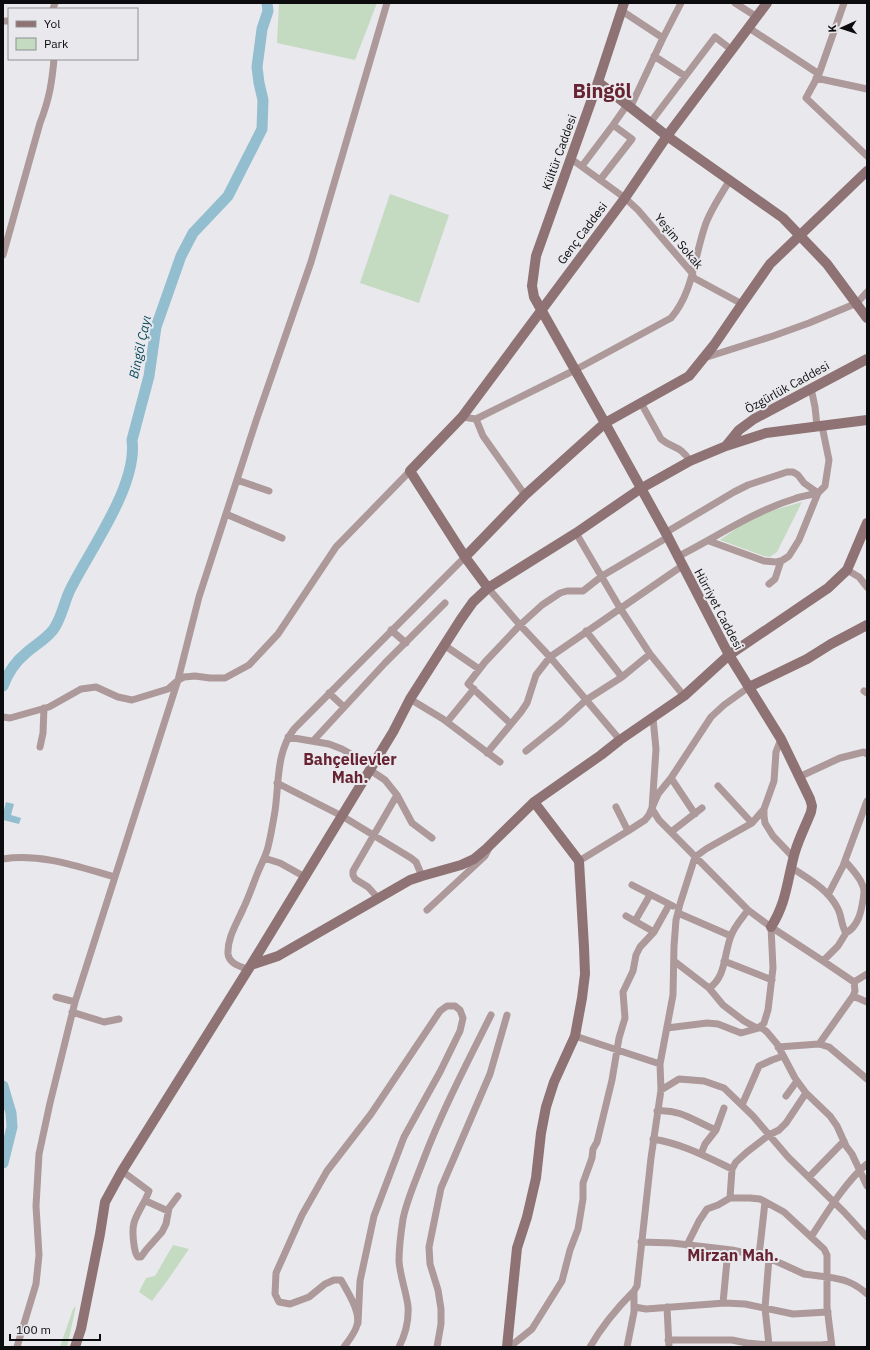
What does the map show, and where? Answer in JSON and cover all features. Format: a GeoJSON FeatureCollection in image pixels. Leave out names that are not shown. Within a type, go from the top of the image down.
{"type":"FeatureCollection","features":[{"type":"Feature","properties":{"kind":"street"},"geometry":{"type":"LineString","coordinates":[[16,1347],[36,1284],[39,1255],[36,1206],[39,1154],[72,1012],[178,680],[199,597],[311,262],[387,3]]}},
{"type":"Feature","properties":{"kind":"street"},"geometry":{"type":"LineString","coordinates":[[582,166],[628,106],[681,3]]}},
{"type":"Feature","properties":{"kind":"street"},"geometry":{"type":"LineString","coordinates":[[735,3],[757,17]]}},
{"type":"Feature","properties":{"kind":"street","name":"Genç Caddesi"},"geometry":{"type":"LineString","coordinates":[[410,471],[462,417],[625,198],[667,136],[767,3]]}},
{"type":"Feature","properties":{"kind":"street"},"geometry":{"type":"LineString","coordinates":[[844,3],[818,76],[806,98],[867,156]]}},
{"type":"Feature","properties":{"kind":"street"},"geometry":{"type":"LineString","coordinates":[[623,7],[663,38]]}},
{"type":"Feature","properties":{"kind":"street","name":"Kültür Caddesi"},"geometry":{"type":"LineString","coordinates":[[541,310],[534,297],[532,286],[536,256],[623,7]]}},
{"type":"Feature","properties":{"kind":"street"},"geometry":{"type":"LineString","coordinates":[[749,28],[818,76],[867,89]]}},
{"type":"Feature","properties":{"kind":"street"},"geometry":{"type":"LineString","coordinates":[[650,123],[715,37],[732,50]]}},
{"type":"Feature","properties":{"kind":"street"},"geometry":{"type":"LineString","coordinates":[[654,56],[685,76]]}},
{"type":"Feature","properties":{"kind":"street"},"geometry":{"type":"LineString","coordinates":[[4,250],[40,123],[48,103],[54,60]]}},
{"type":"Feature","properties":{"kind":"street"},"geometry":{"type":"LineString","coordinates":[[598,82],[667,136],[783,218],[827,264],[867,318]]}},
{"type":"Feature","properties":{"kind":"street"},"geometry":{"type":"LineString","coordinates":[[600,180],[632,139],[613,125]]}},
{"type":"Feature","properties":{"kind":"street","name":"Yeşim Sokak"},"geometry":{"type":"LineString","coordinates":[[570,158],[625,198],[638,210],[692,273],[694,278],[742,304]]}},
{"type":"Feature","properties":{"kind":"street"},"geometry":{"type":"LineString","coordinates":[[867,170],[770,264],[714,345],[688,376],[605,423],[525,496],[464,556],[294,729],[288,737],[283,751],[275,812],[268,847],[252,890],[235,926],[229,943],[228,958],[232,962],[250,968],[278,956],[410,880],[467,863],[474,859],[492,844],[534,802],[684,696],[729,655],[822,592],[847,570],[867,524]]}},
{"type":"Feature","properties":{"kind":"street"},"geometry":{"type":"LineString","coordinates":[[462,417],[476,419],[575,370],[671,318],[677,311],[686,294],[706,224],[714,205],[730,180]]}},
{"type":"Feature","properties":{"kind":"street"},"geometry":{"type":"LineString","coordinates":[[703,358],[772,336],[857,303],[867,292]]}},
{"type":"Feature","properties":{"kind":"street","name":"Hürriyet Caddesi"},"geometry":{"type":"LineString","coordinates":[[541,310],[605,423],[729,655],[782,739],[812,806],[797,846],[782,907],[771,927]]}},
{"type":"Feature","properties":{"kind":"street","name":"Özgürlük Caddesi"},"geometry":{"type":"LineString","coordinates":[[726,446],[739,430],[754,419],[867,359]]}},
{"type":"Feature","properties":{"kind":"street"},"geometry":{"type":"LineString","coordinates":[[709,541],[764,561],[781,561],[789,556],[799,540],[818,493],[825,486],[829,460],[819,426],[811,388]]}},
{"type":"Feature","properties":{"kind":"street"},"geometry":{"type":"LineString","coordinates":[[641,403],[661,439],[680,449],[690,461]]}},
{"type":"Feature","properties":{"kind":"street"},"geometry":{"type":"LineString","coordinates":[[476,419],[483,436],[525,496]]}},
{"type":"Feature","properties":{"kind":"street"},"geometry":{"type":"LineString","coordinates":[[75,1347],[81,1330],[105,1202],[122,1171],[250,968],[393,732],[410,699],[473,602],[488,588],[576,533],[640,488],[690,461],[726,446],[766,433],[867,420]]}},
{"type":"Feature","properties":{"kind":"street"},"geometry":{"type":"LineString","coordinates":[[6,718],[44,708],[81,688],[96,687],[118,697],[132,700],[168,689],[184,677],[195,676],[225,678],[249,665],[278,634],[336,547],[410,471],[464,556],[488,588],[550,657],[620,740]]}},
{"type":"Feature","properties":{"kind":"street"},"geometry":{"type":"LineString","coordinates":[[511,724],[468,684],[479,669],[520,625],[542,605],[567,591],[583,591],[602,576],[734,492],[748,485],[787,472],[793,472],[798,475],[804,483],[818,493]]}},
{"type":"Feature","properties":{"kind":"street"},"geometry":{"type":"LineString","coordinates":[[237,480],[269,491]]}},
{"type":"Feature","properties":{"kind":"street"},"geometry":{"type":"LineString","coordinates":[[487,753],[526,703],[536,675],[550,657],[620,608],[680,561],[736,524],[794,499],[818,493]]}},
{"type":"Feature","properties":{"kind":"street"},"geometry":{"type":"LineString","coordinates":[[226,514],[282,538]]}},
{"type":"Feature","properties":{"kind":"street"},"geometry":{"type":"LineString","coordinates":[[576,533],[620,608],[650,654],[684,696]]}},
{"type":"Feature","properties":{"kind":"street"},"geometry":{"type":"LineString","coordinates":[[769,584],[774,579],[781,561]]}},
{"type":"Feature","properties":{"kind":"street"},"geometry":{"type":"LineString","coordinates":[[847,570],[859,577],[867,587]]}},
{"type":"Feature","properties":{"kind":"street"},"geometry":{"type":"LineString","coordinates":[[313,741],[445,603]]}},
{"type":"Feature","properties":{"kind":"street"},"geometry":{"type":"LineString","coordinates":[[579,861],[645,820],[652,809],[658,794],[671,778],[712,717],[724,705],[749,687],[807,659],[831,644],[867,625]]}},
{"type":"Feature","properties":{"kind":"street"},"geometry":{"type":"LineString","coordinates":[[392,630],[406,643]]}},
{"type":"Feature","properties":{"kind":"street"},"geometry":{"type":"LineString","coordinates":[[586,632],[622,677]]}},
{"type":"Feature","properties":{"kind":"street"},"geometry":{"type":"LineString","coordinates":[[444,645],[479,669]]}},
{"type":"Feature","properties":{"kind":"street"},"geometry":{"type":"LineString","coordinates":[[526,752],[586,700],[622,677],[650,654]]}},
{"type":"Feature","properties":{"kind":"street"},"geometry":{"type":"LineString","coordinates":[[447,722],[474,689]]}},
{"type":"Feature","properties":{"kind":"street"},"geometry":{"type":"LineString","coordinates":[[329,693],[344,707]]}},
{"type":"Feature","properties":{"kind":"street"},"geometry":{"type":"LineString","coordinates":[[410,699],[447,722],[500,762]]}},
{"type":"Feature","properties":{"kind":"street"},"geometry":{"type":"LineString","coordinates":[[40,747],[43,733],[44,708]]}},
{"type":"Feature","properties":{"kind":"street"},"geometry":{"type":"LineString","coordinates":[[654,718],[656,749],[652,809],[659,820],[748,910],[854,982],[855,991],[853,996],[819,1044]]}},
{"type":"Feature","properties":{"kind":"street"},"geometry":{"type":"LineString","coordinates":[[288,737],[329,744],[342,749],[371,768],[385,780],[397,794],[412,823],[432,838]]}},
{"type":"Feature","properties":{"kind":"street"},"geometry":{"type":"LineString","coordinates":[[782,739],[776,752],[774,781],[764,809],[764,816],[773,836],[793,863],[828,895],[838,909],[841,915],[842,926],[846,933]]}},
{"type":"Feature","properties":{"kind":"street"},"geometry":{"type":"LineString","coordinates":[[799,778],[840,758],[864,752],[867,754]]}},
{"type":"Feature","properties":{"kind":"street"},"geometry":{"type":"LineString","coordinates":[[671,778],[695,814]]}},
{"type":"Feature","properties":{"kind":"street"},"geometry":{"type":"LineString","coordinates":[[278,783],[342,816],[416,862],[422,876]]}},
{"type":"Feature","properties":{"kind":"street"},"geometry":{"type":"LineString","coordinates":[[718,786],[752,823]]}},
{"type":"Feature","properties":{"kind":"street"},"geometry":{"type":"LineString","coordinates":[[378,898],[368,887],[356,879],[353,873],[397,794]]}},
{"type":"Feature","properties":{"kind":"street"},"geometry":{"type":"LineString","coordinates":[[828,895],[845,861],[867,801]]}},
{"type":"Feature","properties":{"kind":"street"},"geometry":{"type":"LineString","coordinates":[[510,1346],[508,1330],[517,1248],[527,1218],[536,1178],[541,1133],[546,1107],[554,1082],[575,1036],[585,974],[579,861],[534,802]]}},
{"type":"Feature","properties":{"kind":"street"},"geometry":{"type":"LineString","coordinates":[[616,807],[628,831]]}},
{"type":"Feature","properties":{"kind":"street"},"geometry":{"type":"LineString","coordinates":[[671,832],[702,808]]}},
{"type":"Feature","properties":{"kind":"street"},"geometry":{"type":"LineString","coordinates":[[590,1347],[597,1334],[637,1286],[653,1139],[661,1090],[660,1064],[673,995],[674,946],[678,911],[695,857],[706,849],[752,823],[764,809]]}},
{"type":"Feature","properties":{"kind":"street"},"geometry":{"type":"LineString","coordinates":[[427,910],[485,856],[492,844]]}},
{"type":"Feature","properties":{"kind":"street"},"geometry":{"type":"LineString","coordinates":[[3,859],[22,857],[42,858],[115,877]]}},
{"type":"Feature","properties":{"kind":"street"},"geometry":{"type":"LineString","coordinates":[[264,858],[280,863],[305,877]]}},
{"type":"Feature","properties":{"kind":"street"},"geometry":{"type":"LineString","coordinates":[[823,961],[838,946],[846,933],[856,924],[861,913],[866,890],[845,861]]}},
{"type":"Feature","properties":{"kind":"street"},"geometry":{"type":"LineString","coordinates":[[632,885],[670,905],[678,911],[731,936]]}},
{"type":"Feature","properties":{"kind":"street"},"geometry":{"type":"LineString","coordinates":[[635,921],[650,895]]}},
{"type":"Feature","properties":{"kind":"street"},"geometry":{"type":"LineString","coordinates":[[510,1346],[532,1329],[562,1281],[570,1250],[578,1229],[583,1199],[583,1183],[597,1142],[612,1080],[619,1038],[625,1018],[624,992],[633,971],[634,963],[640,947],[654,932],[670,905]]}},
{"type":"Feature","properties":{"kind":"street"},"geometry":{"type":"LineString","coordinates":[[709,988],[716,984],[731,936],[748,910]]}},
{"type":"Feature","properties":{"kind":"street"},"geometry":{"type":"LineString","coordinates":[[626,916],[654,932]]}},
{"type":"Feature","properties":{"kind":"street"},"geometry":{"type":"LineString","coordinates":[[667,1028],[706,1023],[718,1024],[741,1033],[759,1028],[764,1023],[768,1010],[772,980],[773,968],[771,927]]}},
{"type":"Feature","properties":{"kind":"street"},"geometry":{"type":"LineString","coordinates":[[674,961],[709,988],[723,1005],[744,1021],[767,1032],[778,1047],[797,1081],[806,1093],[830,1116],[837,1126],[867,1186]]}},
{"type":"Feature","properties":{"kind":"street"},"geometry":{"type":"LineString","coordinates":[[724,961],[772,980]]}},
{"type":"Feature","properties":{"kind":"street"},"geometry":{"type":"LineString","coordinates":[[854,982],[867,974]]}},
{"type":"Feature","properties":{"kind":"street"},"geometry":{"type":"LineString","coordinates":[[853,996],[867,1002]]}},
{"type":"Feature","properties":{"kind":"street"},"geometry":{"type":"LineString","coordinates":[[56,997],[75,1002]]}},
{"type":"Feature","properties":{"kind":"street"},"geometry":{"type":"LineString","coordinates":[[344,1347],[354,1333],[358,1323],[360,1281],[374,1216],[404,1137],[440,1072],[460,1031],[463,1018],[460,1010],[455,1006],[447,1006],[440,1011],[371,1114],[327,1171],[302,1215],[276,1273],[275,1294],[279,1302],[290,1304],[309,1297],[325,1284],[334,1280],[341,1280],[355,1308],[358,1323]]}},
{"type":"Feature","properties":{"kind":"street"},"geometry":{"type":"LineString","coordinates":[[72,1012],[104,1022],[118,1019]]}},
{"type":"Feature","properties":{"kind":"street"},"geometry":{"type":"LineString","coordinates":[[399,1347],[403,1339],[408,1305],[402,1282],[399,1261],[404,1217],[414,1184],[429,1145],[490,1015]]}},
{"type":"Feature","properties":{"kind":"street"},"geometry":{"type":"LineString","coordinates":[[437,1347],[441,1324],[441,1308],[438,1290],[430,1264],[429,1247],[441,1188],[490,1074],[507,1016]]}},
{"type":"Feature","properties":{"kind":"street"},"geometry":{"type":"LineString","coordinates":[[575,1036],[660,1064]]}},
{"type":"Feature","properties":{"kind":"street"},"geometry":{"type":"LineString","coordinates":[[778,1047],[819,1044],[829,1047],[867,1079]]}},
{"type":"Feature","properties":{"kind":"street"},"geometry":{"type":"LineString","coordinates":[[742,1105],[759,1066],[783,1056]]}},
{"type":"Feature","properties":{"kind":"street"},"geometry":{"type":"LineString","coordinates":[[661,1090],[679,1079],[696,1080],[724,1088],[742,1105],[788,1157],[867,1237]]}},
{"type":"Feature","properties":{"kind":"street"},"geometry":{"type":"LineString","coordinates":[[786,1096],[797,1081]]}},
{"type":"Feature","properties":{"kind":"street"},"geometry":{"type":"LineString","coordinates":[[730,1198],[732,1169],[736,1162],[769,1135],[779,1130],[786,1123],[806,1093]]}},
{"type":"Feature","properties":{"kind":"street"},"geometry":{"type":"LineString","coordinates":[[701,1154],[705,1144],[716,1130],[724,1108]]}},
{"type":"Feature","properties":{"kind":"street"},"geometry":{"type":"LineString","coordinates":[[657,1111],[668,1110],[681,1113],[716,1130]]}},
{"type":"Feature","properties":{"kind":"street"},"geometry":{"type":"LineString","coordinates":[[653,1139],[671,1142],[732,1169]]}},
{"type":"Feature","properties":{"kind":"street"},"geometry":{"type":"LineString","coordinates":[[809,1177],[844,1141]]}},
{"type":"Feature","properties":{"kind":"street"},"geometry":{"type":"LineString","coordinates":[[810,1237],[859,1170],[867,1164]]}},
{"type":"Feature","properties":{"kind":"street"},"geometry":{"type":"LineString","coordinates":[[122,1171],[149,1192],[146,1202],[134,1225],[133,1235],[136,1255],[138,1257],[143,1255],[162,1232],[166,1224],[168,1210],[178,1196]]}},
{"type":"Feature","properties":{"kind":"street"},"geometry":{"type":"LineString","coordinates":[[667,1307],[668,1343],[699,1344],[732,1340],[746,1345],[832,1345],[828,1312],[827,1255],[824,1249],[784,1212],[760,1199],[730,1198],[706,1210],[687,1245]]}},
{"type":"Feature","properties":{"kind":"street"},"geometry":{"type":"LineString","coordinates":[[146,1202],[168,1210]]}},
{"type":"Feature","properties":{"kind":"street"},"geometry":{"type":"LineString","coordinates":[[759,1256],[765,1202]]}},
{"type":"Feature","properties":{"kind":"street"},"geometry":{"type":"LineString","coordinates":[[641,1242],[687,1245],[728,1250],[769,1258],[804,1274],[849,1281],[858,1286],[867,1294]]}},
{"type":"Feature","properties":{"kind":"street"},"geometry":{"type":"LineString","coordinates":[[723,1303],[728,1250]]}},
{"type":"Feature","properties":{"kind":"street"},"geometry":{"type":"LineString","coordinates":[[769,1258],[765,1308],[769,1345]]}},
{"type":"Feature","properties":{"kind":"street"},"geometry":{"type":"LineString","coordinates":[[627,1347],[634,1307],[634,1291]]}},
{"type":"Feature","properties":{"kind":"street"},"geometry":{"type":"LineString","coordinates":[[634,1307],[646,1309],[723,1303],[745,1304],[793,1314],[828,1312]]}},
{"type":"Feature","properties":{"kind":"green space"},"geometry":{"type":"Polygon","coordinates":[[[279,3],[377,3],[355,60],[277,43],[279,3]]]}},
{"type":"Feature","properties":{"kind":"green space"},"geometry":{"type":"Polygon","coordinates":[[[390,194],[449,215],[419,303],[360,283],[390,194]]]}},
{"type":"Feature","properties":{"kind":"green space"},"geometry":{"type":"Polygon","coordinates":[[[802,502],[777,552],[770,557],[720,540],[747,521],[770,511],[802,502]]]}},
{"type":"Feature","properties":{"kind":"green space"},"geometry":{"type":"Polygon","coordinates":[[[173,1245],[189,1249],[152,1301],[139,1292],[146,1278],[155,1276],[173,1245]]]}},
{"type":"Feature","properties":{"kind":"green space"},"geometry":{"type":"Polygon","coordinates":[[[76,1306],[67,1347],[60,1347],[73,1309],[76,1306]]]}},
{"type":"Feature","properties":{"kind":"water"},"geometry":{"type":"Polygon","coordinates":[[[6,802],[14,804],[11,815],[21,818],[19,824],[3,820],[6,802]]]}},
{"type":"Feature","properties":{"kind":"waterway","name":"Bingöl Çayı"},"geometry":{"type":"LineString","coordinates":[[3,686],[9,673],[18,661],[47,637],[53,630],[61,615],[66,598],[71,588],[121,496],[128,476],[132,458],[132,440],[149,376],[156,327],[181,256],[193,233],[228,196],[262,129],[263,100],[257,67],[262,29],[268,11],[267,3]]}},
{"type":"Feature","properties":{"kind":"waterway","name":"Bingöl Çayı"},"geometry":{"type":"LineString","coordinates":[[3,1086],[11,1113],[12,1127],[3,1163]]}},
{"type":"Feature","properties":{"kind":"district","name":"Bingöl"},"geometry":{"type":"Point","coordinates":[602,90]}},
{"type":"Feature","properties":{"kind":"district","name":"Bahçelievler Mah."},"geometry":{"type":"Point","coordinates":[350,768]}},
{"type":"Feature","properties":{"kind":"district","name":"Mirzan Mah."},"geometry":{"type":"Point","coordinates":[733,1255]}}]}
